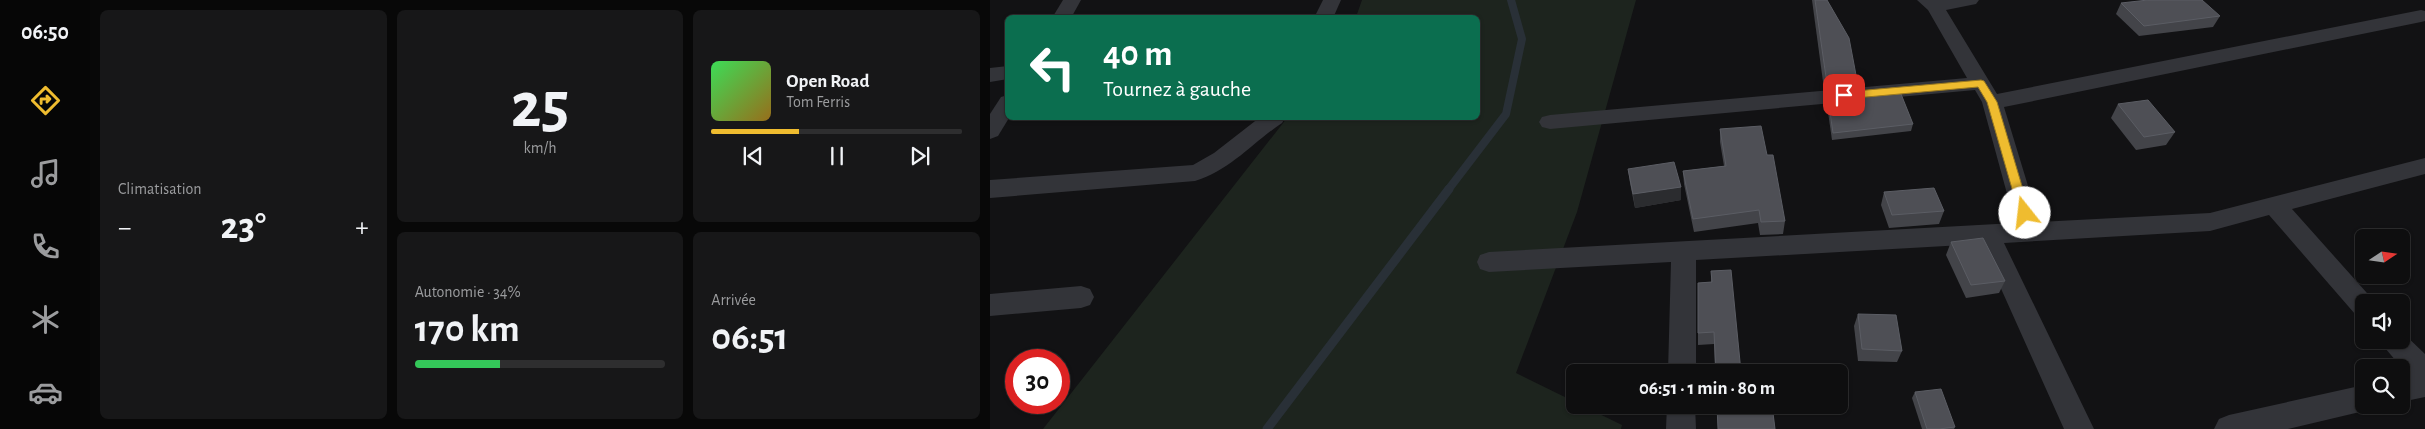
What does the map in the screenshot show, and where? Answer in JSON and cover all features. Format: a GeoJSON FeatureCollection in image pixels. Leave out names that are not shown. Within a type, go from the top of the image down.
{"type":"FeatureCollection","features":[{"type":"Feature","properties":{"kind":"street"},"geometry":{"type":"LineString","coordinates":[[1063,15],[1072,0]]}},
{"type":"Feature","properties":{"kind":"street"},"geometry":{"type":"LineString","coordinates":[[1324,15],[1332,0]]}},
{"type":"Feature","properties":{"kind":"street"},"geometry":{"type":"LineString","coordinates":[[1970,0],[1930,4],[1992,102],[2030,232]]}},
{"type":"Feature","properties":{"kind":"street"},"geometry":{"type":"LineString","coordinates":[[2398,0],[2423,17]]}},
{"type":"Feature","properties":{"kind":"street"},"geometry":{"type":"LineString","coordinates":[[1992,102],[2423,17]]}},
{"type":"Feature","properties":{"kind":"street"},"geometry":{"type":"LineString","coordinates":[[990,75],[1005,72]]}},
{"type":"Feature","properties":{"kind":"street"},"geometry":{"type":"LineString","coordinates":[[1550,122],[1981,83]]}},
{"type":"Feature","properties":{"kind":"street"},"geometry":{"type":"LineString","coordinates":[[990,131],[1005,107]]}},
{"type":"Feature","properties":{"kind":"street"},"geometry":{"type":"LineString","coordinates":[[990,189],[1201,171],[1217,163],[1235,149],[1256,128],[1270,120]]}},
{"type":"Feature","properties":{"kind":"street"},"geometry":{"type":"LineString","coordinates":[[1489,262],[2210,222],[2425,166]]}},
{"type":"Feature","properties":{"kind":"street"},"geometry":{"type":"LineString","coordinates":[[2274,205],[2355,296]]}},
{"type":"Feature","properties":{"kind":"street"},"geometry":{"type":"LineString","coordinates":[[1988,234],[2079,429]]}},
{"type":"Feature","properties":{"kind":"street"},"geometry":{"type":"LineString","coordinates":[[1682,364],[1684,251]]}},
{"type":"Feature","properties":{"kind":"street"},"geometry":{"type":"LineString","coordinates":[[990,305],[1081,297]]}},
{"type":"Feature","properties":{"kind":"street"},"geometry":{"type":"LineString","coordinates":[[2403,349],[2425,374]]}},
{"type":"Feature","properties":{"kind":"street"},"geometry":{"type":"LineString","coordinates":[[2410,387],[2425,384]]}},
{"type":"Feature","properties":{"kind":"street"},"geometry":{"type":"LineString","coordinates":[[2229,429],[2355,400]]}},
{"type":"Feature","properties":{"kind":"street"},"geometry":{"type":"LineString","coordinates":[[1681,414],[1681,429]]}},
{"type":"Feature","properties":{"kind":"shaded area"},"geometry":{"type":"Polygon","coordinates":[[[1362,0],[1636,0],[1577,212],[1516,373],[1566,398],[1566,414],[1599,414],[1622,425],[1621,429],[1043,429],[1055,414],[1070,414],[1070,395],[1285,120],[1480,120],[1480,15],[1357,15],[1362,0]]]}},
{"type":"Feature","properties":{"kind":"building"},"geometry":{"type":"Polygon","coordinates":[[[1815,0],[1827,0],[1849,38],[1856,75],[1826,77],[1815,0]]]}},
{"type":"Feature","properties":{"kind":"building"},"geometry":{"type":"Polygon","coordinates":[[[2148,0],[2202,0],[2220,16],[2144,26],[2121,3],[2148,0]]]}},
{"type":"Feature","properties":{"kind":"building"},"geometry":{"type":"Polygon","coordinates":[[[1901,94],[1913,124],[1833,133],[1828,98],[1901,94]]]}},
{"type":"Feature","properties":{"kind":"building"},"geometry":{"type":"Polygon","coordinates":[[[2148,100],[2175,132],[2144,137],[2118,104],[2148,100]]]}},
{"type":"Feature","properties":{"kind":"building"},"geometry":{"type":"Polygon","coordinates":[[[1761,126],[1767,155],[1773,155],[1785,221],[1761,222],[1759,210],[1693,219],[1683,171],[1726,166],[1720,129],[1761,126]]]}},
{"type":"Feature","properties":{"kind":"building"},"geometry":{"type":"Polygon","coordinates":[[[1674,162],[1681,187],[1633,194],[1628,169],[1674,162]]]}},
{"type":"Feature","properties":{"kind":"building"},"geometry":{"type":"Polygon","coordinates":[[[1934,188],[1944,211],[1892,215],[1884,192],[1934,188]]]}},
{"type":"Feature","properties":{"kind":"building"},"geometry":{"type":"Polygon","coordinates":[[[1983,238],[2005,281],[1971,285],[1951,242],[1983,238]]]}},
{"type":"Feature","properties":{"kind":"building"},"geometry":{"type":"Polygon","coordinates":[[[1731,270],[1740,364],[1716,364],[1714,332],[1698,333],[1698,283],[1712,282],[1711,271],[1731,270]]]}},
{"type":"Feature","properties":{"kind":"building"},"geometry":{"type":"Polygon","coordinates":[[[1858,314],[1896,315],[1902,351],[1862,349],[1858,314]]]}},
{"type":"Feature","properties":{"kind":"building"},"geometry":{"type":"Polygon","coordinates":[[[1941,389],[1955,427],[1927,429],[1915,392],[1941,389]]]}},
{"type":"Feature","properties":{"kind":"building"},"geometry":{"type":"Polygon","coordinates":[[[1717,414],[1773,414],[1775,429],[1718,429],[1717,414]]]}},
{"type":"Feature","properties":{"kind":"waterway"},"geometry":{"type":"LineString","coordinates":[[1448,190],[1506,114],[1522,39],[1511,0]]}},
{"type":"Feature","properties":{"kind":"waterway"},"geometry":{"type":"LineString","coordinates":[[1267,429],[1449,189]]}},
{"type":"Feature","properties":{"kind":"route"},"geometry":{"type":"LineString","coordinates":[[1844,95],[1981,83],[1992,102],[2025,213]]}}]}
